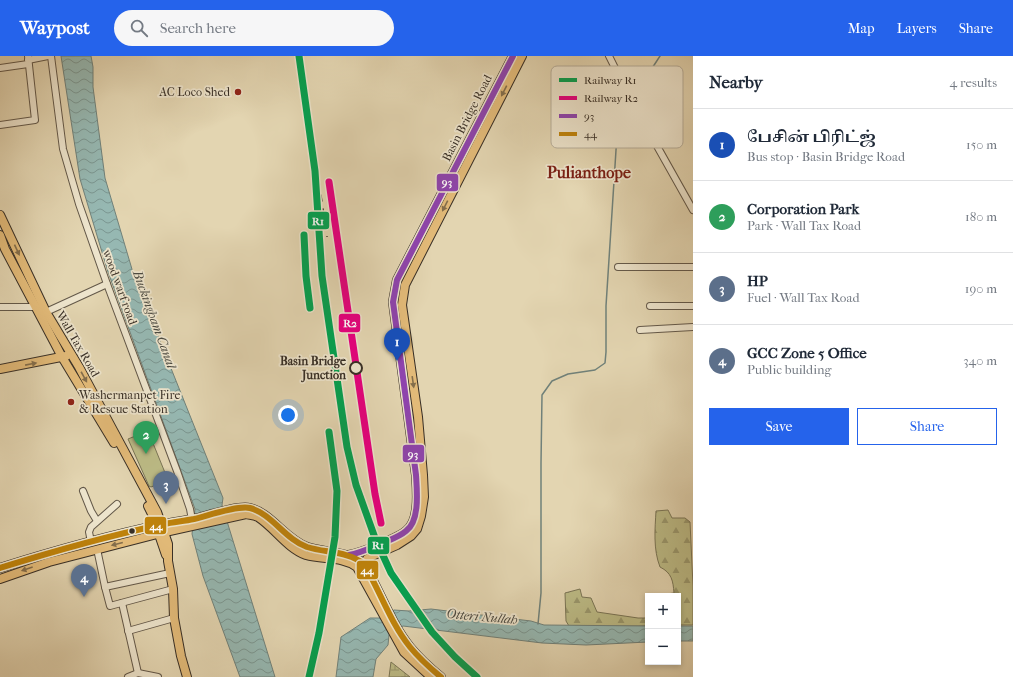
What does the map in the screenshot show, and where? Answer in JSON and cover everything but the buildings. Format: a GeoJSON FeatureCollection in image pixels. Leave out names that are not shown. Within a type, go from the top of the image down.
{"type":"FeatureCollection","features":[{"type":"Feature","properties":{"kind":"main road","name":"Basin Bridge Road"},"geometry":{"type":"LineString","coordinates":[[395,542],[413,523],[418,498],[392,302],[397,280],[513,56]]}},
{"type":"Feature","properties":{"kind":"main road","name":"Basin Bridge Road"},"geometry":{"type":"LineString","coordinates":[[395,542],[411,536],[417,529],[424,497],[418,417],[402,305],[405,285],[522,56]]}},
{"type":"Feature","properties":{"kind":"main road","name":"Wall Tax Road"},"geometry":{"type":"LineString","coordinates":[[0,215],[46,312],[120,442],[157,512],[161,529]]}},
{"type":"Feature","properties":{"kind":"main road","name":"Wall Tax Road"},"geometry":{"type":"LineString","coordinates":[[0,235],[5,249],[62,358],[111,437],[161,529]]}},
{"type":"Feature","properties":{"kind":"main road"},"geometry":{"type":"LineString","coordinates":[[0,370],[62,358],[71,354]]}},
{"type":"Feature","properties":{"kind":"main road"},"geometry":{"type":"LineString","coordinates":[[0,568],[91,542],[161,529],[238,511],[248,507],[260,512],[295,540],[305,546],[322,554],[359,560],[364,564],[384,610]]}},
{"type":"Feature","properties":{"kind":"main road"},"geometry":{"type":"LineString","coordinates":[[0,579],[55,560],[97,549],[161,529]]}},
{"type":"Feature","properties":{"kind":"main road"},"geometry":{"type":"LineString","coordinates":[[161,529],[168,544],[168,561],[173,589],[174,618],[181,656],[187,677]]}},
{"type":"Feature","properties":{"kind":"main road"},"geometry":{"type":"LineString","coordinates":[[346,557],[370,553],[395,542]]}},
{"type":"Feature","properties":{"kind":"main road"},"geometry":{"type":"LineString","coordinates":[[52,552],[55,560]]}},
{"type":"Feature","properties":{"kind":"main road"},"geometry":{"type":"LineString","coordinates":[[364,564],[370,553]]}},
{"type":"Feature","properties":{"kind":"main road"},"geometry":{"type":"LineString","coordinates":[[346,557],[360,570],[396,632],[404,652],[431,677]]}},
{"type":"Feature","properties":{"kind":"main road"},"geometry":{"type":"LineString","coordinates":[[396,632],[441,677]]}},
{"type":"Feature","properties":{"kind":"street"},"geometry":{"type":"LineString","coordinates":[[0,68],[48,56]]}},
{"type":"Feature","properties":{"kind":"street","name":"wood warf road"},"geometry":{"type":"LineString","coordinates":[[51,56],[64,149],[79,204],[107,284],[177,471],[190,509],[192,522]]}},
{"type":"Feature","properties":{"kind":"street"},"geometry":{"type":"LineString","coordinates":[[608,56],[613,66]]}},
{"type":"Feature","properties":{"kind":"street"},"geometry":{"type":"LineString","coordinates":[[0,125],[35,120],[28,60]]}},
{"type":"Feature","properties":{"kind":"street"},"geometry":{"type":"LineString","coordinates":[[658,148],[693,210]]}},
{"type":"Feature","properties":{"kind":"street"},"geometry":{"type":"LineString","coordinates":[[618,267],[693,266]]}},
{"type":"Feature","properties":{"kind":"street"},"geometry":{"type":"LineString","coordinates":[[46,312],[107,284]]}},
{"type":"Feature","properties":{"kind":"street"},"geometry":{"type":"LineString","coordinates":[[650,306],[693,306]]}},
{"type":"Feature","properties":{"kind":"street"},"geometry":{"type":"LineString","coordinates":[[0,307],[36,307]]}},
{"type":"Feature","properties":{"kind":"street"},"geometry":{"type":"LineString","coordinates":[[640,330],[693,327]]}},
{"type":"Feature","properties":{"kind":"street"},"geometry":{"type":"LineString","coordinates":[[83,491],[91,511],[97,521]]}},
{"type":"Feature","properties":{"kind":"street"},"geometry":{"type":"LineString","coordinates":[[91,542],[89,532],[91,527],[117,504]]}},
{"type":"Feature","properties":{"kind":"street"},"geometry":{"type":"LineString","coordinates":[[97,549],[104,588],[110,606],[173,589]]}},
{"type":"Feature","properties":{"kind":"street"},"geometry":{"type":"LineString","coordinates":[[104,588],[170,573]]}},
{"type":"Feature","properties":{"kind":"street"},"geometry":{"type":"LineString","coordinates":[[122,603],[138,674]]}},
{"type":"Feature","properties":{"kind":"street"},"geometry":{"type":"LineString","coordinates":[[128,630],[174,618]]}},
{"type":"Feature","properties":{"kind":"street"},"geometry":{"type":"LineString","coordinates":[[128,677],[138,674],[158,677]]}},
{"type":"Feature","properties":{"kind":"green space"},"geometry":{"type":"Polygon","coordinates":[[[148,431],[168,480],[151,487],[149,486],[128,439],[148,431]]]}},
{"type":"Feature","properties":{"kind":"green space"},"geometry":{"type":"Polygon","coordinates":[[[668,510],[672,518],[685,518],[690,522],[693,625],[681,625],[681,593],[674,593],[671,578],[664,569],[660,567],[655,546],[656,511],[668,510]]]}},
{"type":"Feature","properties":{"kind":"green space"},"geometry":{"type":"Polygon","coordinates":[[[580,589],[582,597],[591,598],[597,612],[645,618],[645,626],[569,626],[566,621],[565,593],[580,589]]]}},
{"type":"Feature","properties":{"kind":"green space"},"geometry":{"type":"Polygon","coordinates":[[[391,662],[410,677],[389,677],[391,662]]]}},
{"type":"Feature","properties":{"kind":"water"},"geometry":{"type":"Polygon","coordinates":[[[61,56],[91,56],[93,67],[93,87],[105,178],[134,276],[223,498],[222,505],[275,677],[240,677],[203,576],[192,534],[195,509],[108,272],[80,179],[61,56]]]}},
{"type":"Feature","properties":{"kind":"water","name":"Otteri Nullah"},"geometry":{"type":"Polygon","coordinates":[[[431,609],[531,621],[544,625],[645,626],[645,642],[586,645],[542,643],[403,626],[389,635],[388,645],[376,659],[373,677],[336,677],[341,637],[370,618],[380,618],[394,610],[409,611],[431,609]]]}},
{"type":"Feature","properties":{"kind":"water"},"geometry":{"type":"Polygon","coordinates":[[[681,626],[693,626],[693,641],[681,641],[681,626]]]}},
{"type":"Feature","properties":{"kind":"waterway"},"geometry":{"type":"LineString","coordinates":[[653,66],[660,56]]}},
{"type":"Feature","properties":{"kind":"waterway"},"geometry":{"type":"LineString","coordinates":[[538,624],[541,593],[542,395],[552,381],[568,374],[595,370],[605,363],[606,306],[616,148]]}},
{"type":"Feature","properties":{"kind":"railway"},"geometry":{"type":"LineString","coordinates":[[301,56],[327,237]]}},
{"type":"Feature","properties":{"kind":"railway"},"geometry":{"type":"LineString","coordinates":[[319,633],[325,573]]}},
{"type":"Feature","properties":{"kind":"rail line","name":"R1"},"geometry":{"type":"LineString","coordinates":[[299,56],[315,171],[322,276],[347,447],[356,485],[375,538],[391,573],[432,632],[455,657],[477,677]]}},
{"type":"Feature","properties":{"kind":"rail line","name":"R2"},"geometry":{"type":"LineString","coordinates":[[329,182],[375,494],[381,523]]}},
{"type":"Feature","properties":{"kind":"rail line","name":"R1"},"geometry":{"type":"LineString","coordinates":[[304,235],[306,276],[310,308]]}},
{"type":"Feature","properties":{"kind":"rail line","name":"R1"},"geometry":{"type":"LineString","coordinates":[[309,677],[319,633],[335,537],[337,491],[329,432]]}},
{"type":"Feature","properties":{"kind":"transit line","name":"93"},"geometry":{"type":"LineString","coordinates":[[349,555],[397,537],[406,531],[414,520],[417,505],[416,475],[393,302],[397,280],[513,56]]}},
{"type":"Feature","properties":{"kind":"transit line","name":"44"},"geometry":{"type":"LineString","coordinates":[[0,568],[122,534],[164,524],[194,519],[230,509],[245,507],[250,508],[258,511],[292,538],[307,547],[344,554],[364,564],[403,637],[417,655],[441,677]]}},
{"type":"Feature","properties":{"kind":"place","name":"AC Loco Shed"},"geometry":{"type":"Point","coordinates":[238,92]}},
{"type":"Feature","properties":{"kind":"place","name":"பேசின் பிரிட்ஜ்"},"geometry":{"type":"Point","coordinates":[397,361]}},
{"type":"Feature","properties":{"kind":"place","name":"Basin Bridge Junction"},"geometry":{"type":"Point","coordinates":[356,368]}},
{"type":"Feature","properties":{"kind":"place","name":"Washermanpet Fire & Rescue Station"},"geometry":{"type":"Point","coordinates":[71,402]}},
{"type":"Feature","properties":{"kind":"place","name":"Corporation Park"},"geometry":{"type":"Point","coordinates":[146,454]}},
{"type":"Feature","properties":{"kind":"place","name":"HP"},"geometry":{"type":"Point","coordinates":[166,504]}},
{"type":"Feature","properties":{"kind":"place","name":"GCC Zone 5 Office"},"geometry":{"type":"Point","coordinates":[84,597]}},
{"type":"Feature","properties":{"kind":"district","name":"Pulianthope"},"geometry":{"type":"Point","coordinates":[589,172]}},
{"type":"Feature","properties":{"kind":"water label","name":"Buckingham Canal"},"geometry":{"type":"Point","coordinates":[155,319]}}]}
